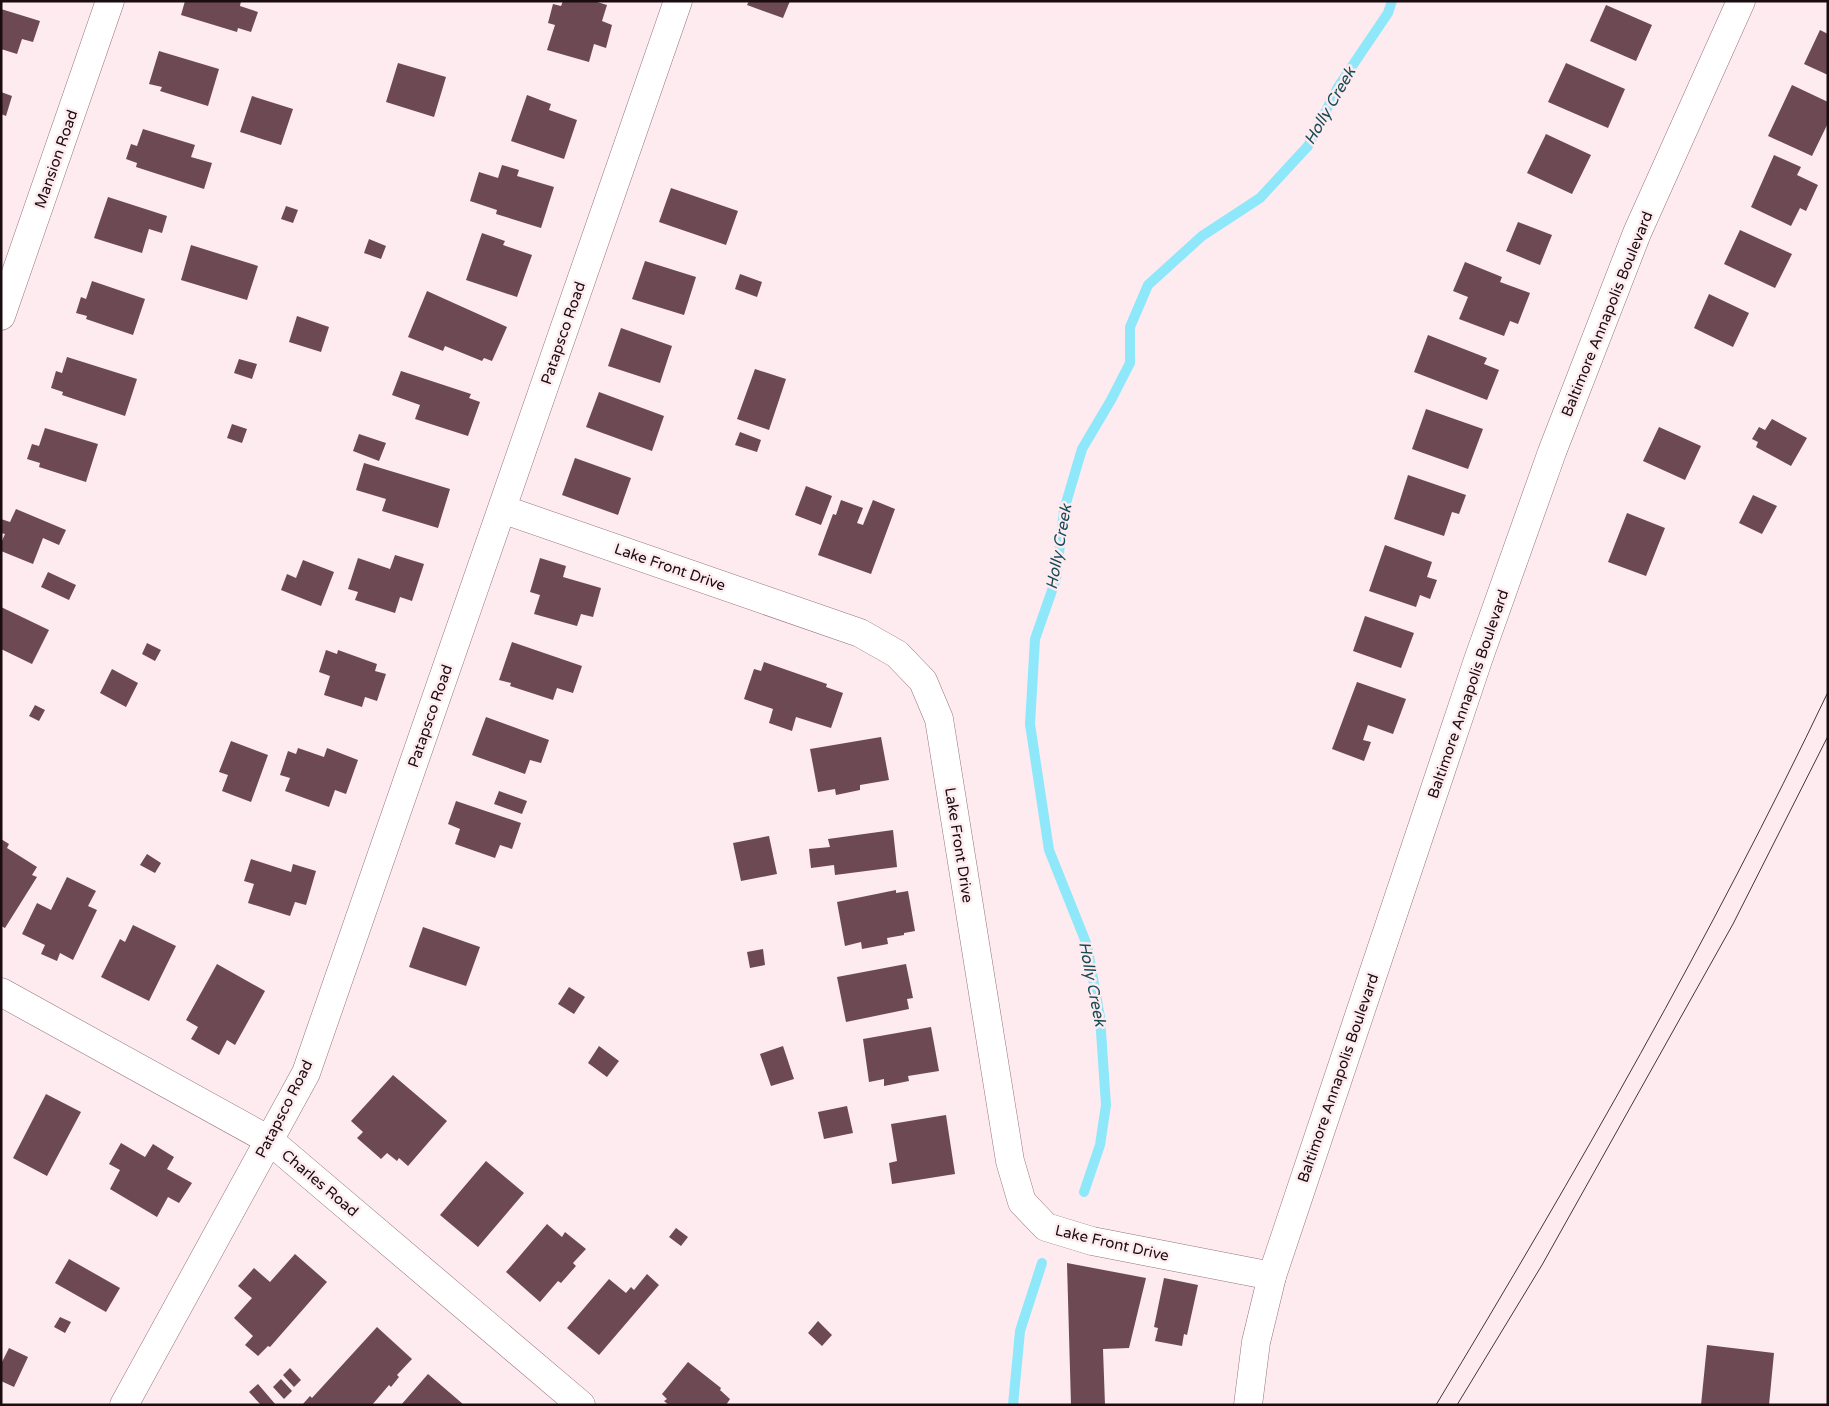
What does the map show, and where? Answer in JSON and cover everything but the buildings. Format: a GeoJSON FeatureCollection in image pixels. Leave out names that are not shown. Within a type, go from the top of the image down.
{"type":"FeatureCollection","features":[{"type":"Feature","properties":{"kind":"street","name":"Mansion Road"},"geometry":{"type":"LineString","coordinates":[[1,316],[110,1]]}},
{"type":"Feature","properties":{"kind":"street","name":"Patapsco Road"},"geometry":{"type":"LineString","coordinates":[[124,1405],[306,1073],[678,1]]}},
{"type":"Feature","properties":{"kind":"street","name":"Baltimore Annapolis Boulevard"},"geometry":{"type":"LineString","coordinates":[[1248,1405],[1256,1342],[1272,1276],[1478,660],[1552,452],[1638,233],[1741,1]]}},
{"type":"Feature","properties":{"kind":"street","name":"Lake Front Drive"},"geometry":{"type":"LineString","coordinates":[[502,509],[860,633],[897,654],[923,681],[939,719],[1010,1162],[1022,1202],[1046,1227],[1092,1241],[1272,1276]]}},
{"type":"Feature","properties":{"kind":"street","name":"Charles Road"},"geometry":{"type":"LineString","coordinates":[[1,992],[269,1140],[581,1405]]}},
{"type":"Feature","properties":{"kind":"waterway","name":"Holly Creek"},"geometry":{"type":"LineString","coordinates":[[1084,1192],[1100,1145],[1106,1105],[1100,1017],[1087,945],[1049,850],[1030,724],[1035,639],[1056,579],[1064,510],[1082,449],[1130,363],[1130,327],[1148,285],[1202,236],[1260,198],[1308,146],[1338,87],[1388,13],[1392,1]]}},
{"type":"Feature","properties":{"kind":"waterway","name":"Holly Creek"},"geometry":{"type":"LineString","coordinates":[[1013,1405],[1020,1331],[1042,1263]]}},
{"type":"Feature","properties":{"kind":"tram line"},"geometry":{"type":"LineString","coordinates":[[1436,1405],[1540,1230],[1641,1053],[1737,874],[1828,692]]}},
{"type":"Feature","properties":{"kind":"tram line"},"geometry":{"type":"LineString","coordinates":[[1457,1405],[1542,1265],[1733,924],[1828,736]]}}]}
